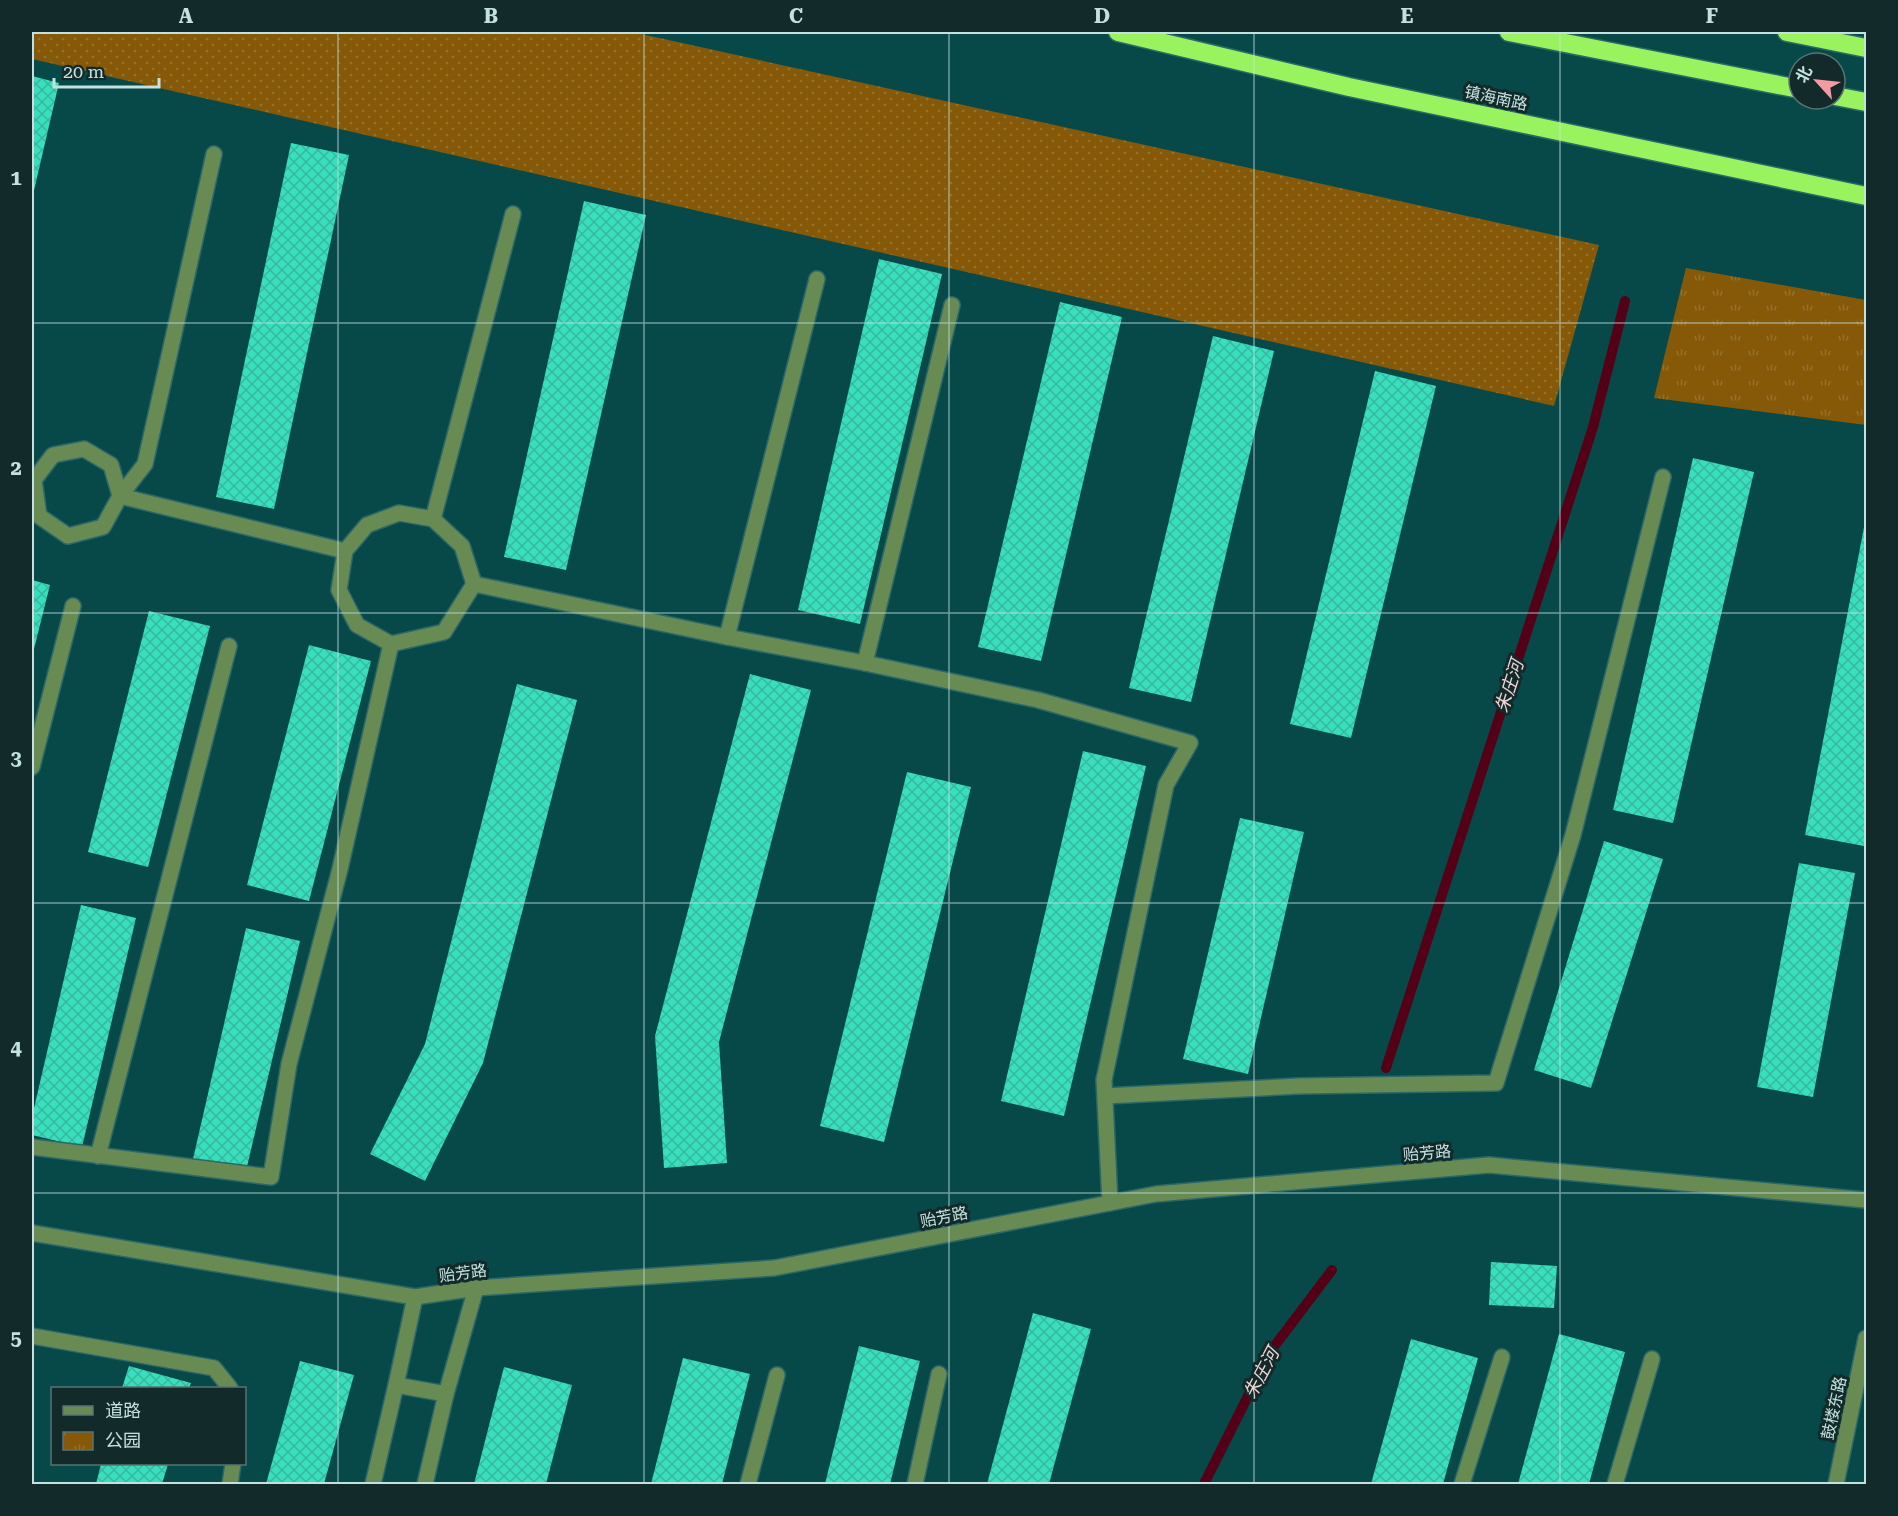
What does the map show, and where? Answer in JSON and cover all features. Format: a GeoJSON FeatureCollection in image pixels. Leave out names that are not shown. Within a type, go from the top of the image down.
{"type":"FeatureCollection","features":[{"type":"Feature","properties":{"kind":"highway","name":"镇海南路"},"geometry":{"type":"LineString","coordinates":[[1118,32],[1348,87],[1866,196]]}},
{"type":"Feature","properties":{"kind":"highway"},"geometry":{"type":"LineString","coordinates":[[1509,32],[1787,87]]}},
{"type":"Feature","properties":{"kind":"highway"},"geometry":{"type":"LineString","coordinates":[[1787,32],[1866,48]]}},
{"type":"Feature","properties":{"kind":"highway"},"geometry":{"type":"LineString","coordinates":[[1847,98],[1866,102]]}},
{"type":"Feature","properties":{"kind":"street"},"geometry":{"type":"LineString","coordinates":[[120,496],[111,465],[84,448],[53,455],[33,480],[39,516],[68,536],[103,527],[120,496],[145,464],[214,154]]}},
{"type":"Feature","properties":{"kind":"street"},"geometry":{"type":"LineString","coordinates":[[433,519],[513,214]]}},
{"type":"Feature","properties":{"kind":"street"},"geometry":{"type":"LineString","coordinates":[[727,637],[817,279]]}},
{"type":"Feature","properties":{"kind":"street"},"geometry":{"type":"LineString","coordinates":[[865,663],[952,305]]}},
{"type":"Feature","properties":{"kind":"street"},"geometry":{"type":"LineString","coordinates":[[1104,1096],[1299,1086],[1496,1083],[1573,835],[1663,477]]}},
{"type":"Feature","properties":{"kind":"street"},"geometry":{"type":"LineString","coordinates":[[120,496],[345,551]]}},
{"type":"Feature","properties":{"kind":"street"},"geometry":{"type":"LineString","coordinates":[[399,513],[433,519],[462,546],[474,584],[444,632],[392,644],[357,625],[343,599],[339,590],[345,551],[367,525],[399,513]]}},
{"type":"Feature","properties":{"kind":"street"},"geometry":{"type":"LineString","coordinates":[[474,584],[1038,700],[1190,743],[1166,785],[1104,1080],[1110,1203]]}},
{"type":"Feature","properties":{"kind":"street"},"geometry":{"type":"LineString","coordinates":[[32,767],[74,606]]}},
{"type":"Feature","properties":{"kind":"street"},"geometry":{"type":"LineString","coordinates":[[32,1147],[271,1177],[289,1064],[340,869],[392,644]]}},
{"type":"Feature","properties":{"kind":"street"},"geometry":{"type":"LineString","coordinates":[[98,1156],[229,646]]}},
{"type":"Feature","properties":{"kind":"street","name":"贻芳路"},"geometry":{"type":"LineString","coordinates":[[32,1233],[415,1297],[476,1288],[774,1268],[1156,1194],[1490,1165],[1866,1200]]}},
{"type":"Feature","properties":{"kind":"street"},"geometry":{"type":"LineString","coordinates":[[425,1485],[446,1394],[476,1288]]}},
{"type":"Feature","properties":{"kind":"street"},"geometry":{"type":"LineString","coordinates":[[373,1485],[415,1297]]}},
{"type":"Feature","properties":{"kind":"street"},"geometry":{"type":"LineString","coordinates":[[32,1336],[214,1368],[228,1387]]}},
{"type":"Feature","properties":{"kind":"street","name":"鼓楼东路"},"geometry":{"type":"LineString","coordinates":[[1836,1485],[1866,1338]]}},
{"type":"Feature","properties":{"kind":"street"},"geometry":{"type":"LineString","coordinates":[[1462,1485],[1502,1357]]}},
{"type":"Feature","properties":{"kind":"street"},"geometry":{"type":"LineString","coordinates":[[1615,1485],[1652,1359]]}},
{"type":"Feature","properties":{"kind":"street"},"geometry":{"type":"LineString","coordinates":[[915,1485],[939,1374]]}},
{"type":"Feature","properties":{"kind":"street"},"geometry":{"type":"LineString","coordinates":[[748,1485],[777,1375]]}},
{"type":"Feature","properties":{"kind":"street"},"geometry":{"type":"LineString","coordinates":[[396,1385],[446,1394]]}},
{"type":"Feature","properties":{"kind":"street"},"geometry":{"type":"LineString","coordinates":[[230,1485],[233,1465]]}},
{"type":"Feature","properties":{"kind":"green space"},"geometry":{"type":"Polygon","coordinates":[[[32,32],[632,32],[1599,245],[1554,406],[32,59],[32,32]]]}},
{"type":"Feature","properties":{"kind":"green space"},"geometry":{"type":"Polygon","coordinates":[[[1686,268],[1866,300],[1866,425],[1654,398],[1686,268]]]}},
{"type":"Feature","properties":{"kind":"building"},"geometry":{"type":"Polygon","coordinates":[[[32,76],[59,83],[32,199],[32,76]]]}},
{"type":"Feature","properties":{"kind":"building"},"geometry":{"type":"Polygon","coordinates":[[[291,143],[349,155],[274,509],[216,497],[291,143]]]}},
{"type":"Feature","properties":{"kind":"building"},"geometry":{"type":"Polygon","coordinates":[[[584,201],[646,215],[566,570],[504,557],[584,201]]]}},
{"type":"Feature","properties":{"kind":"building"},"geometry":{"type":"Polygon","coordinates":[[[879,259],[942,274],[860,624],[798,610],[879,259]]]}},
{"type":"Feature","properties":{"kind":"building"},"geometry":{"type":"Polygon","coordinates":[[[1060,302],[1122,317],[1041,661],[978,647],[1060,302]]]}},
{"type":"Feature","properties":{"kind":"building"},"geometry":{"type":"Polygon","coordinates":[[[1213,336],[1274,351],[1191,702],[1129,688],[1213,336]]]}},
{"type":"Feature","properties":{"kind":"building"},"geometry":{"type":"Polygon","coordinates":[[[1375,371],[1436,386],[1351,738],[1290,724],[1375,371]]]}},
{"type":"Feature","properties":{"kind":"building"},"geometry":{"type":"Polygon","coordinates":[[[1693,458],[1754,472],[1673,823],[1613,810],[1693,458]]]}},
{"type":"Feature","properties":{"kind":"building"},"geometry":{"type":"Polygon","coordinates":[[[1865,522],[1866,831],[1864,846],[1805,835],[1865,522]]]}},
{"type":"Feature","properties":{"kind":"building"},"geometry":{"type":"Polygon","coordinates":[[[32,580],[50,585],[32,657],[32,580]]]}},
{"type":"Feature","properties":{"kind":"building"},"geometry":{"type":"Polygon","coordinates":[[[149,611],[210,626],[148,867],[88,852],[149,611]]]}},
{"type":"Feature","properties":{"kind":"building"},"geometry":{"type":"Polygon","coordinates":[[[309,645],[371,661],[309,901],[247,885],[309,645]]]}},
{"type":"Feature","properties":{"kind":"building"},"geometry":{"type":"Polygon","coordinates":[[[750,674],[811,690],[719,1042],[727,1163],[664,1168],[655,1036],[750,674]]]}},
{"type":"Feature","properties":{"kind":"building"},"geometry":{"type":"Polygon","coordinates":[[[517,684],[577,700],[483,1063],[425,1181],[370,1154],[425,1044],[517,684]]]}},
{"type":"Feature","properties":{"kind":"building"},"geometry":{"type":"Polygon","coordinates":[[[1083,751],[1146,766],[1064,1116],[1001,1101],[1083,751]]]}},
{"type":"Feature","properties":{"kind":"building"},"geometry":{"type":"Polygon","coordinates":[[[907,772],[971,787],[884,1142],[820,1126],[907,772]]]}},
{"type":"Feature","properties":{"kind":"building"},"geometry":{"type":"Polygon","coordinates":[[[1240,818],[1304,832],[1248,1074],[1183,1059],[1240,818]]]}},
{"type":"Feature","properties":{"kind":"building"},"geometry":{"type":"Polygon","coordinates":[[[1604,841],[1663,859],[1591,1088],[1534,1070],[1604,841]]]}},
{"type":"Feature","properties":{"kind":"building"},"geometry":{"type":"Polygon","coordinates":[[[1799,863],[1855,873],[1813,1097],[1757,1087],[1799,863]]]}},
{"type":"Feature","properties":{"kind":"building"},"geometry":{"type":"Polygon","coordinates":[[[81,905],[136,918],[82,1147],[32,1135],[32,1117],[81,905]]]}},
{"type":"Feature","properties":{"kind":"building"},"geometry":{"type":"Polygon","coordinates":[[[246,928],[300,941],[246,1171],[193,1159],[246,928]]]}},
{"type":"Feature","properties":{"kind":"building"},"geometry":{"type":"Polygon","coordinates":[[[1491,1262],[1557,1266],[1554,1308],[1489,1305],[1491,1262]]]}},
{"type":"Feature","properties":{"kind":"building"},"geometry":{"type":"Polygon","coordinates":[[[1033,1313],[1091,1329],[1049,1484],[987,1484],[1033,1313]]]}},
{"type":"Feature","properties":{"kind":"building"},"geometry":{"type":"Polygon","coordinates":[[[1559,1334],[1625,1352],[1589,1484],[1518,1484],[1559,1334]]]}},
{"type":"Feature","properties":{"kind":"building"},"geometry":{"type":"Polygon","coordinates":[[[1411,1339],[1478,1358],[1443,1484],[1371,1484],[1411,1339]]]}},
{"type":"Feature","properties":{"kind":"building"},"geometry":{"type":"Polygon","coordinates":[[[859,1346],[920,1361],[890,1484],[825,1484],[859,1346]]]}},
{"type":"Feature","properties":{"kind":"building"},"geometry":{"type":"Polygon","coordinates":[[[683,1358],[750,1374],[722,1484],[651,1484],[683,1358]]]}},
{"type":"Feature","properties":{"kind":"building"},"geometry":{"type":"Polygon","coordinates":[[[300,1361],[354,1375],[324,1484],[266,1484],[300,1361]]]}},
{"type":"Feature","properties":{"kind":"building"},"geometry":{"type":"Polygon","coordinates":[[[129,1366],[191,1383],[189,1387],[122,1387],[129,1366]]]}},
{"type":"Feature","properties":{"kind":"building"},"geometry":{"type":"Polygon","coordinates":[[[504,1367],[572,1385],[546,1484],[474,1484],[504,1367]]]}},
{"type":"Feature","properties":{"kind":"building"},"geometry":{"type":"Polygon","coordinates":[[[101,1465],[168,1465],[162,1484],[96,1484],[101,1465]]]}},
{"type":"Feature","properties":{"kind":"waterway","name":"朱庄河"},"geometry":{"type":"LineString","coordinates":[[1386,1068],[1593,427],[1625,301]]}},
{"type":"Feature","properties":{"kind":"waterway","name":"朱庄河"},"geometry":{"type":"LineString","coordinates":[[1204,1484],[1270,1352],[1332,1270]]}}]}
